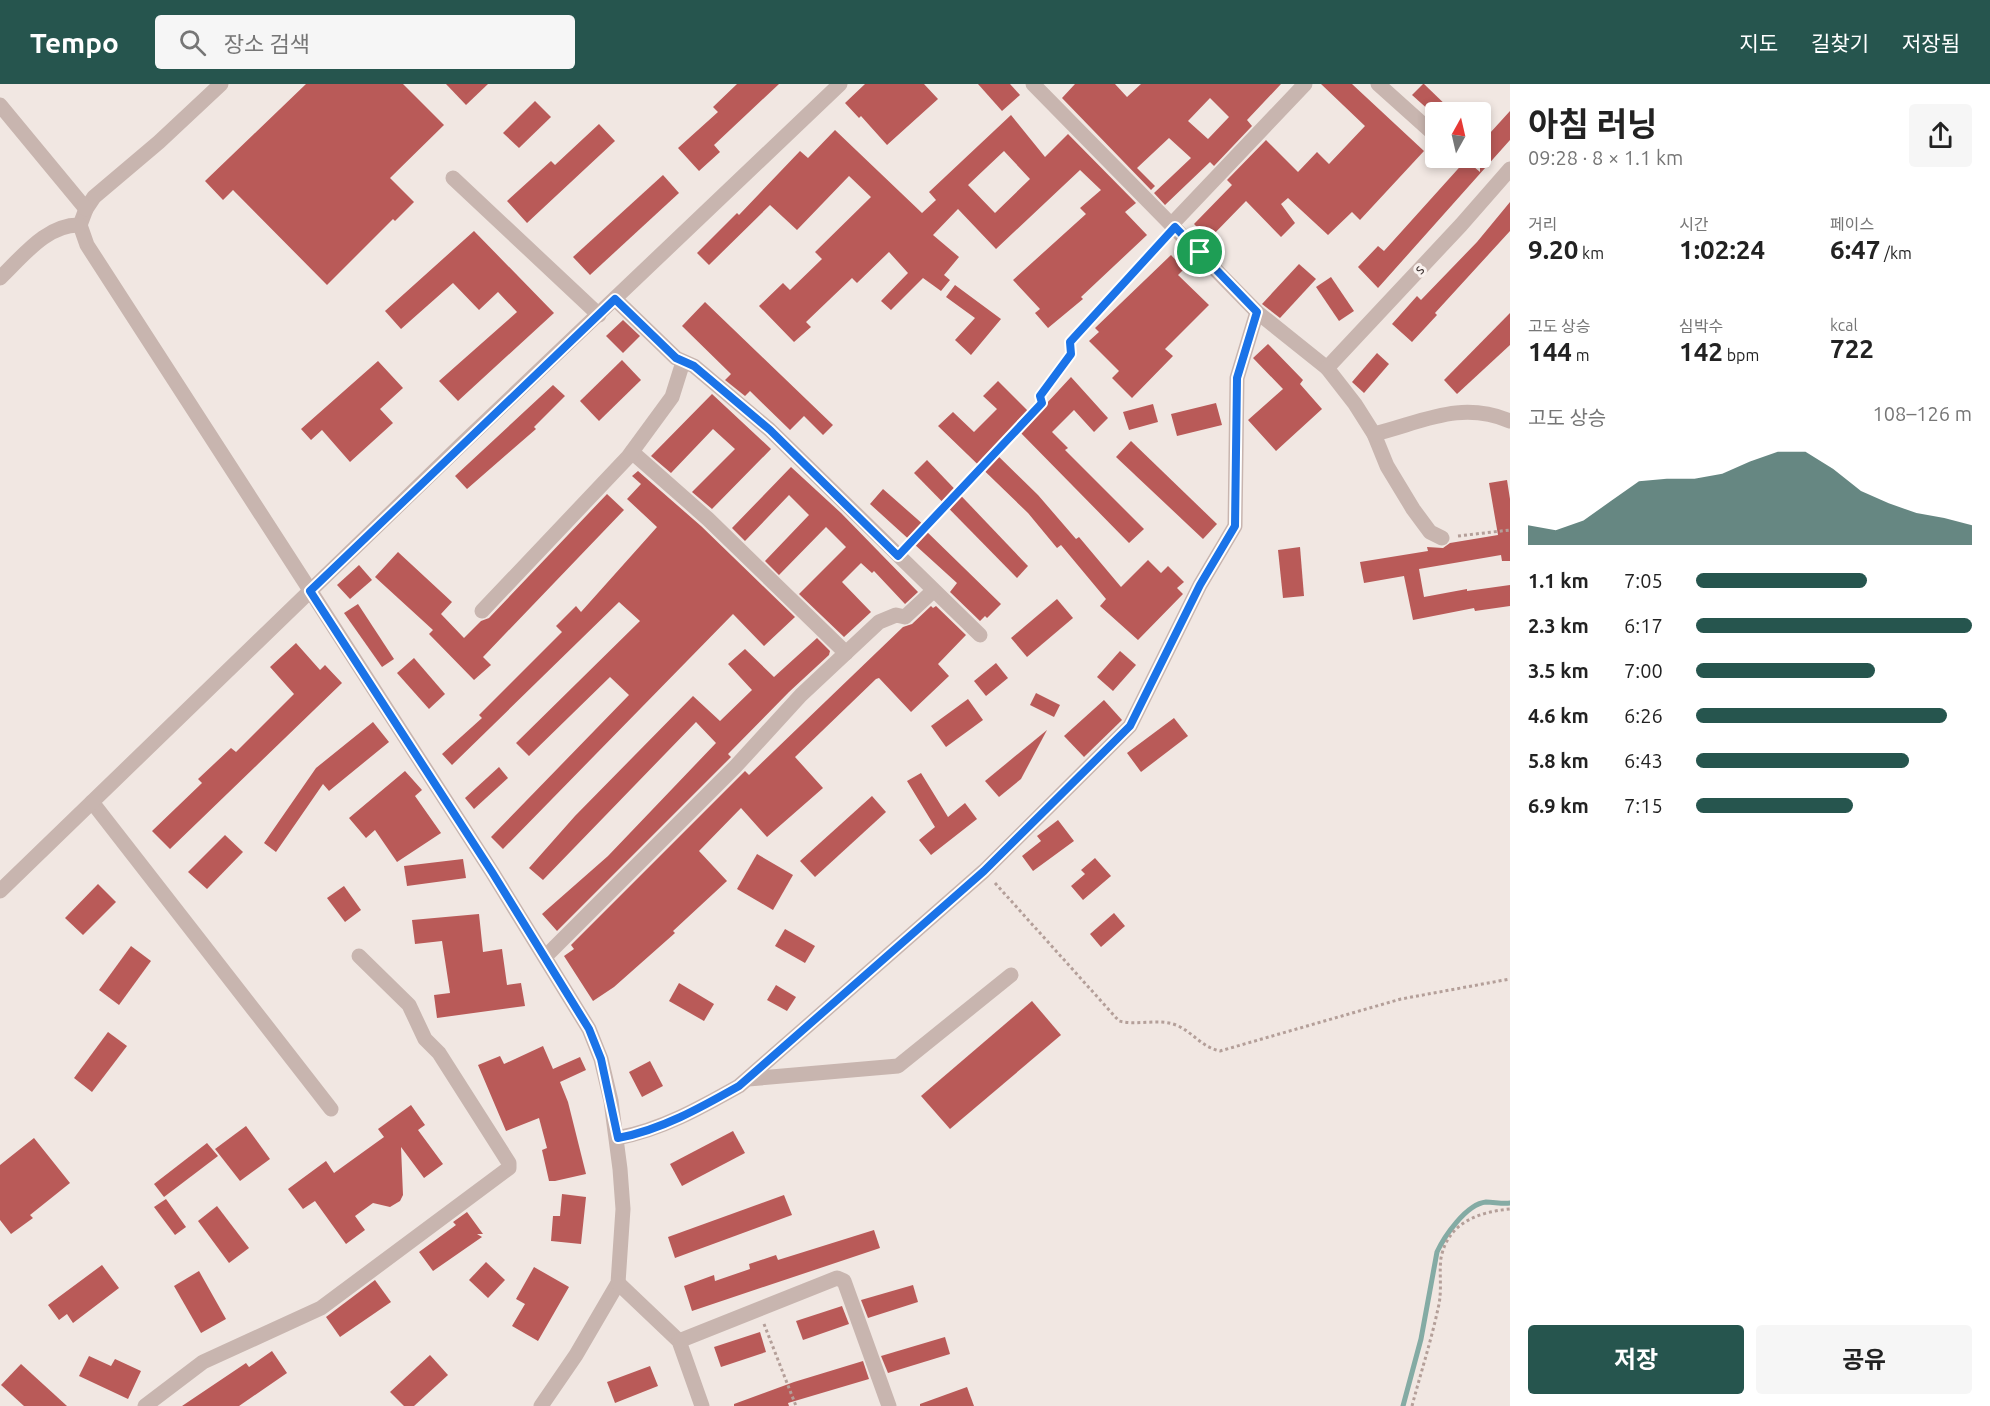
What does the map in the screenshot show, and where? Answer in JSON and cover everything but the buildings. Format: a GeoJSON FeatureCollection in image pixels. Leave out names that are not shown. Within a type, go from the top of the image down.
{"type":"FeatureCollection","features":[{"type":"Feature","properties":{"kind":"street"},"geometry":{"type":"LineString","coordinates":[[220,84],[159,142],[94,197],[80,225],[87,245],[545,957],[589,1029],[601,1059],[618,1138],[623,1209],[618,1283],[576,1355],[542,1406]]}},
{"type":"Feature","properties":{"kind":"street"},"geometry":{"type":"LineString","coordinates":[[0,891],[840,84]]}},
{"type":"Feature","properties":{"kind":"street"},"geometry":{"type":"LineString","coordinates":[[1033,84],[1257,312],[1327,368],[1356,404],[1374,434],[1387,466],[1413,509],[1430,532],[1442,538]]}},
{"type":"Feature","properties":{"kind":"street"},"geometry":{"type":"LineString","coordinates":[[1174,226],[1305,84]]}},
{"type":"Feature","properties":{"kind":"street"},"geometry":{"type":"LineString","coordinates":[[1377,84],[1425,126]]}},
{"type":"Feature","properties":{"kind":"street"},"geometry":{"type":"LineString","coordinates":[[0,105],[86,209]]}},
{"type":"Feature","properties":{"kind":"street","name":"s"},"geometry":{"type":"LineString","coordinates":[[1327,368],[1510,169]]}},
{"type":"Feature","properties":{"kind":"street"},"geometry":{"type":"LineString","coordinates":[[453,178],[599,315]]}},
{"type":"Feature","properties":{"kind":"street"},"geometry":{"type":"LineString","coordinates":[[0,278],[53,230],[65,224],[80,225]]}},
{"type":"Feature","properties":{"kind":"street"},"geometry":{"type":"LineString","coordinates":[[615,299],[676,358],[694,366],[770,430],[980,635]]}},
{"type":"Feature","properties":{"kind":"street"},"geometry":{"type":"LineString","coordinates":[[618,1138],[642,1134],[691,1112],[748,1079],[984,871],[1130,726],[1200,585],[1235,526],[1237,378],[1257,312]]}},
{"type":"Feature","properties":{"kind":"street"},"geometry":{"type":"LineString","coordinates":[[482,611],[632,452],[672,397],[683,362]]}},
{"type":"Feature","properties":{"kind":"street"},"geometry":{"type":"LineString","coordinates":[[1374,434],[1449,413],[1470,411],[1492,413],[1510,421]]}},
{"type":"Feature","properties":{"kind":"street"},"geometry":{"type":"LineString","coordinates":[[632,452],[708,519],[846,653]]}},
{"type":"Feature","properties":{"kind":"street"},"geometry":{"type":"LineString","coordinates":[[545,957],[846,653],[879,622],[896,615],[905,617],[933,591]]}},
{"type":"Feature","properties":{"kind":"street"},"geometry":{"type":"LineString","coordinates":[[92,802],[331,1109]]}},
{"type":"Feature","properties":{"kind":"street"},"geometry":{"type":"LineString","coordinates":[[145,1406],[203,1362],[321,1308],[509,1168],[509,1163],[445,1063],[425,1039],[409,1005],[359,956]]}},
{"type":"Feature","properties":{"kind":"street"},"geometry":{"type":"LineString","coordinates":[[748,1079],[898,1066],[1011,975]]}},
{"type":"Feature","properties":{"kind":"street"},"geometry":{"type":"LineString","coordinates":[[679,1341],[837,1278],[844,1281],[889,1406]]}},
{"type":"Feature","properties":{"kind":"street"},"geometry":{"type":"LineString","coordinates":[[618,1283],[679,1341],[702,1406]]}},
{"type":"Feature","properties":{"kind":"path"},"geometry":{"type":"LineString","coordinates":[[898,556],[1042,403],[1040,396],[1071,354],[1070,342],[1174,226]]}},
{"type":"Feature","properties":{"kind":"path"},"geometry":{"type":"LineString","coordinates":[[1442,538],[1510,530]]}},
{"type":"Feature","properties":{"kind":"path"},"geometry":{"type":"LineString","coordinates":[[984,871],[1119,1022],[1174,1023],[1191,1032],[1201,1044],[1220,1051],[1401,999],[1510,979]]}},
{"type":"Feature","properties":{"kind":"path"},"geometry":{"type":"LineString","coordinates":[[1412,1406],[1439,1305],[1442,1287],[1442,1258],[1446,1246],[1469,1218],[1482,1212],[1510,1209]]}},
{"type":"Feature","properties":{"kind":"path"},"geometry":{"type":"LineString","coordinates":[[758,1310],[796,1406]]}},
{"type":"Feature","properties":{"kind":"waterway"},"geometry":{"type":"LineString","coordinates":[[1403,1406],[1421,1339],[1440,1246],[1457,1222],[1478,1204],[1510,1203]]}},
{"type":"Feature","properties":{"kind":"route"},"geometry":{"type":"LineString","coordinates":[[1175,227],[1200,252],[1257,312],[1237,378],[1235,526],[1200,585],[1130,726],[984,871],[878,967],[739,1086],[691,1112],[642,1134],[618,1138],[601,1059],[589,1029],[492,872],[310,591],[615,299],[676,358],[694,366],[770,430],[898,556],[1042,403],[1040,396],[1071,354],[1070,342],[1175,227]]}}]}
